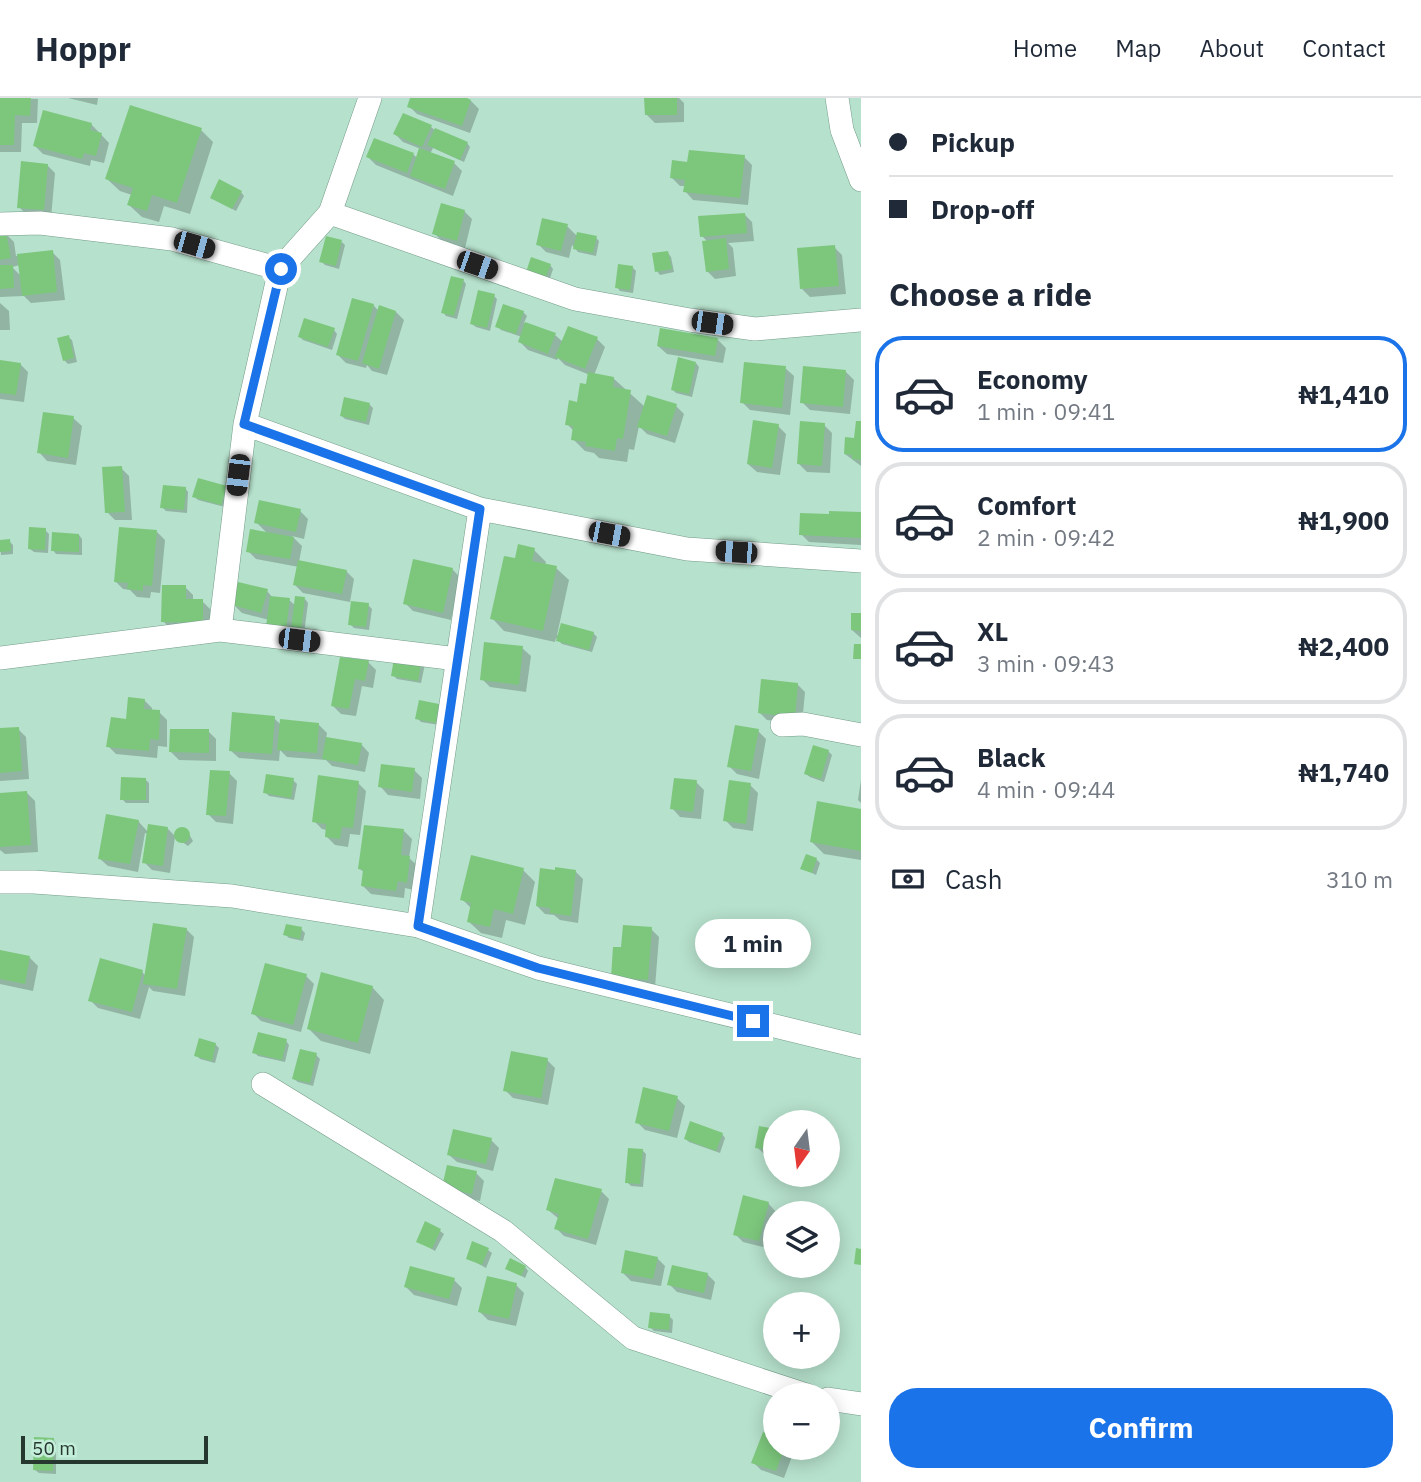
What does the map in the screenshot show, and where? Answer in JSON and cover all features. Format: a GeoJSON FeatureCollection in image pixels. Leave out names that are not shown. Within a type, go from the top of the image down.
{"type":"FeatureCollection","features":[{"type":"Feature","properties":{"kind":"street"},"geometry":{"type":"LineString","coordinates":[[220,630],[244,424],[281,269],[330,213],[370,98]]}},
{"type":"Feature","properties":{"kind":"street"},"geometry":{"type":"LineString","coordinates":[[837,98],[842,130],[861,180]]}},
{"type":"Feature","properties":{"kind":"street"},"geometry":{"type":"LineString","coordinates":[[330,213],[575,299],[755,329],[861,320]]}},
{"type":"Feature","properties":{"kind":"street"},"geometry":{"type":"LineString","coordinates":[[0,223],[40,223],[172,239],[281,269]]}},
{"type":"Feature","properties":{"kind":"street"},"geometry":{"type":"LineString","coordinates":[[244,424],[480,509],[687,549],[861,561]]}},
{"type":"Feature","properties":{"kind":"street"},"geometry":{"type":"LineString","coordinates":[[418,926],[480,509]]}},
{"type":"Feature","properties":{"kind":"street"},"geometry":{"type":"LineString","coordinates":[[0,657],[220,630],[457,659]]}},
{"type":"Feature","properties":{"kind":"street"},"geometry":{"type":"LineString","coordinates":[[782,725],[803,724],[861,735]]}},
{"type":"Feature","properties":{"kind":"street"},"geometry":{"type":"LineString","coordinates":[[0,882],[232,896],[418,926],[538,968],[861,1047]]}},
{"type":"Feature","properties":{"kind":"street"},"geometry":{"type":"LineString","coordinates":[[263,1084],[503,1231],[633,1338],[770,1383]]}},
{"type":"Feature","properties":{"kind":"street"},"geometry":{"type":"LineString","coordinates":[[840,1401],[861,1404]]}},
{"type":"Feature","properties":{"kind":"building"},"geometry":{"type":"Polygon","coordinates":[[[0,98],[31,98],[30,116],[15,115],[14,145],[0,145],[0,98]]]}},
{"type":"Feature","properties":{"kind":"building"},"geometry":{"type":"Polygon","coordinates":[[[410,98],[471,100],[462,126],[407,107],[410,98]]]}},
{"type":"Feature","properties":{"kind":"building"},"geometry":{"type":"Polygon","coordinates":[[[644,98],[677,98],[677,115],[645,115],[644,98]]]}},
{"type":"Feature","properties":{"kind":"building"},"geometry":{"type":"Polygon","coordinates":[[[130,105],[202,128],[177,203],[152,195],[147,211],[127,205],[133,188],[105,179],[130,105]]]}},
{"type":"Feature","properties":{"kind":"building"},"geometry":{"type":"Polygon","coordinates":[[[43,110],[92,123],[90,130],[102,133],[96,156],[84,153],[82,159],[33,146],[43,110]]]}},
{"type":"Feature","properties":{"kind":"building"},"geometry":{"type":"Polygon","coordinates":[[[403,113],[432,125],[422,147],[393,134],[403,113]]]}},
{"type":"Feature","properties":{"kind":"building"},"geometry":{"type":"Polygon","coordinates":[[[435,128],[468,142],[460,160],[427,145],[435,128]]]}},
{"type":"Feature","properties":{"kind":"building"},"geometry":{"type":"Polygon","coordinates":[[[374,138],[414,153],[407,173],[366,157],[374,138]]]}},
{"type":"Feature","properties":{"kind":"building"},"geometry":{"type":"Polygon","coordinates":[[[419,148],[455,161],[445,189],[410,176],[419,148]]]}},
{"type":"Feature","properties":{"kind":"building"},"geometry":{"type":"Polygon","coordinates":[[[689,150],[745,155],[740,198],[683,192],[685,180],[670,178],[672,160],[687,162],[689,150]]]}},
{"type":"Feature","properties":{"kind":"building"},"geometry":{"type":"Polygon","coordinates":[[[21,161],[48,164],[44,210],[17,208],[21,161]]]}},
{"type":"Feature","properties":{"kind":"building"},"geometry":{"type":"Polygon","coordinates":[[[219,179],[242,191],[232,209],[210,198],[219,179]]]}},
{"type":"Feature","properties":{"kind":"building"},"geometry":{"type":"Polygon","coordinates":[[[441,203],[465,210],[457,241],[432,234],[441,203]]]}},
{"type":"Feature","properties":{"kind":"building"},"geometry":{"type":"Polygon","coordinates":[[[745,213],[747,233],[700,237],[698,216],[745,213]]]}},
{"type":"Feature","properties":{"kind":"building"},"geometry":{"type":"Polygon","coordinates":[[[542,218],[568,224],[561,251],[536,245],[542,218]]]}},
{"type":"Feature","properties":{"kind":"building"},"geometry":{"type":"Polygon","coordinates":[[[6,232],[11,258],[0,260],[0,233],[6,232]]]}},
{"type":"Feature","properties":{"kind":"building"},"geometry":{"type":"Polygon","coordinates":[[[577,232],[597,236],[593,253],[573,249],[577,232]]]}},
{"type":"Feature","properties":{"kind":"building"},"geometry":{"type":"Polygon","coordinates":[[[326,236],[342,240],[336,266],[319,262],[326,236]]]}},
{"type":"Feature","properties":{"kind":"building"},"geometry":{"type":"Polygon","coordinates":[[[726,238],[729,269],[706,272],[702,241],[726,238]]]}},
{"type":"Feature","properties":{"kind":"building"},"geometry":{"type":"Polygon","coordinates":[[[835,245],[839,286],[800,289],[797,248],[835,245]]]}},
{"type":"Feature","properties":{"kind":"building"},"geometry":{"type":"Polygon","coordinates":[[[53,250],[57,292],[22,296],[17,254],[53,250]]]}},
{"type":"Feature","properties":{"kind":"building"},"geometry":{"type":"Polygon","coordinates":[[[668,251],[672,269],[655,272],[652,253],[668,251]]]}},
{"type":"Feature","properties":{"kind":"building"},"geometry":{"type":"Polygon","coordinates":[[[531,257],[551,264],[545,279],[526,272],[531,257]]]}},
{"type":"Feature","properties":{"kind":"building"},"geometry":{"type":"Polygon","coordinates":[[[618,264],[633,266],[630,290],[615,288],[618,264]]]}},
{"type":"Feature","properties":{"kind":"building"},"geometry":{"type":"Polygon","coordinates":[[[0,265],[13,265],[14,288],[0,289],[0,265]]]}},
{"type":"Feature","properties":{"kind":"building"},"geometry":{"type":"Polygon","coordinates":[[[451,276],[464,279],[454,316],[441,313],[451,276]]]}},
{"type":"Feature","properties":{"kind":"building"},"geometry":{"type":"Polygon","coordinates":[[[478,290],[495,294],[487,328],[470,324],[478,290]]]}},
{"type":"Feature","properties":{"kind":"building"},"geometry":{"type":"Polygon","coordinates":[[[352,298],[374,304],[358,361],[336,355],[352,298]]]}},
{"type":"Feature","properties":{"kind":"building"},"geometry":{"type":"Polygon","coordinates":[[[503,304],[524,311],[516,334],[495,327],[503,304]]]}},
{"type":"Feature","properties":{"kind":"building"},"geometry":{"type":"Polygon","coordinates":[[[379,305],[396,311],[379,369],[362,363],[379,305]]]}},
{"type":"Feature","properties":{"kind":"building"},"geometry":{"type":"Polygon","coordinates":[[[304,318],[335,328],[328,347],[298,337],[304,318]]]}},
{"type":"Feature","properties":{"kind":"building"},"geometry":{"type":"Polygon","coordinates":[[[525,322],[556,333],[548,354],[518,342],[525,322]]]}},
{"type":"Feature","properties":{"kind":"building"},"geometry":{"type":"Polygon","coordinates":[[[568,326],[598,337],[585,369],[555,357],[568,326]]]}},
{"type":"Feature","properties":{"kind":"building"},"geometry":{"type":"Polygon","coordinates":[[[660,328],[718,338],[715,356],[657,346],[660,328]]]}},
{"type":"Feature","properties":{"kind":"building"},"geometry":{"type":"Polygon","coordinates":[[[69,335],[74,358],[63,361],[57,338],[69,335]]]}},
{"type":"Feature","properties":{"kind":"building"},"geometry":{"type":"Polygon","coordinates":[[[678,357],[696,362],[689,394],[671,390],[678,357]]]}},
{"type":"Feature","properties":{"kind":"building"},"geometry":{"type":"Polygon","coordinates":[[[0,360],[21,363],[16,395],[0,393],[0,360]]]}},
{"type":"Feature","properties":{"kind":"building"},"geometry":{"type":"Polygon","coordinates":[[[744,362],[786,366],[782,408],[740,403],[744,362]]]}},
{"type":"Feature","properties":{"kind":"building"},"geometry":{"type":"Polygon","coordinates":[[[803,366],[846,370],[843,407],[800,403],[803,366]]]}},
{"type":"Feature","properties":{"kind":"building"},"geometry":{"type":"Polygon","coordinates":[[[588,372],[614,377],[613,387],[631,390],[623,439],[617,438],[615,451],[585,446],[586,442],[571,440],[573,426],[565,425],[569,400],[577,402],[580,383],[586,384],[588,372]]]}},
{"type":"Feature","properties":{"kind":"building"},"geometry":{"type":"Polygon","coordinates":[[[647,395],[677,404],[667,436],[637,427],[647,395]]]}},
{"type":"Feature","properties":{"kind":"building"},"geometry":{"type":"Polygon","coordinates":[[[344,397],[370,403],[366,422],[340,416],[344,397]]]}},
{"type":"Feature","properties":{"kind":"building"},"geometry":{"type":"Polygon","coordinates":[[[43,412],[74,416],[68,458],[37,453],[43,412]]]}},
{"type":"Feature","properties":{"kind":"building"},"geometry":{"type":"Polygon","coordinates":[[[753,420],[779,424],[772,468],[747,464],[753,420]]]}},
{"type":"Feature","properties":{"kind":"building"},"geometry":{"type":"Polygon","coordinates":[[[800,421],[825,423],[822,466],[797,464],[800,421]]]}},
{"type":"Feature","properties":{"kind":"building"},"geometry":{"type":"Polygon","coordinates":[[[856,421],[861,421],[861,460],[844,454],[845,437],[854,438],[856,421]]]}},
{"type":"Feature","properties":{"kind":"building"},"geometry":{"type":"Polygon","coordinates":[[[122,466],[125,512],[105,513],[102,467],[122,466]]]}},
{"type":"Feature","properties":{"kind":"building"},"geometry":{"type":"Polygon","coordinates":[[[198,478],[227,486],[221,505],[192,497],[198,478]]]}},
{"type":"Feature","properties":{"kind":"building"},"geometry":{"type":"Polygon","coordinates":[[[163,485],[186,487],[184,510],[160,508],[163,485]]]}},
{"type":"Feature","properties":{"kind":"building"},"geometry":{"type":"Polygon","coordinates":[[[259,500],[301,509],[296,532],[254,523],[259,500]]]}},
{"type":"Feature","properties":{"kind":"building"},"geometry":{"type":"Polygon","coordinates":[[[829,511],[861,512],[861,538],[799,535],[800,513],[829,514],[829,511]]]}},
{"type":"Feature","properties":{"kind":"building"},"geometry":{"type":"Polygon","coordinates":[[[29,527],[46,528],[45,550],[28,549],[29,527]]]}},
{"type":"Feature","properties":{"kind":"building"},"geometry":{"type":"Polygon","coordinates":[[[119,527],[157,530],[152,586],[143,585],[143,591],[127,589],[128,583],[114,582],[119,527]]]}},
{"type":"Feature","properties":{"kind":"building"},"geometry":{"type":"Polygon","coordinates":[[[250,529],[294,537],[290,559],[246,552],[250,529]]]}},
{"type":"Feature","properties":{"kind":"building"},"geometry":{"type":"Polygon","coordinates":[[[52,532],[79,534],[79,552],[51,551],[52,532]]]}},
{"type":"Feature","properties":{"kind":"building"},"geometry":{"type":"Polygon","coordinates":[[[10,539],[11,551],[0,552],[0,540],[10,539]]]}},
{"type":"Feature","properties":{"kind":"building"},"geometry":{"type":"Polygon","coordinates":[[[518,544],[535,548],[532,561],[557,566],[543,631],[490,619],[504,556],[515,558],[518,544]]]}},
{"type":"Feature","properties":{"kind":"building"},"geometry":{"type":"Polygon","coordinates":[[[413,559],[453,568],[443,613],[403,604],[413,559]]]}},
{"type":"Feature","properties":{"kind":"building"},"geometry":{"type":"Polygon","coordinates":[[[298,560],[347,570],[342,594],[293,585],[298,560]]]}},
{"type":"Feature","properties":{"kind":"building"},"geometry":{"type":"Polygon","coordinates":[[[238,582],[268,589],[261,613],[232,605],[238,582]]]}},
{"type":"Feature","properties":{"kind":"building"},"geometry":{"type":"Polygon","coordinates":[[[162,585],[186,585],[186,599],[203,599],[203,623],[161,622],[162,585]]]}},
{"type":"Feature","properties":{"kind":"building"},"geometry":{"type":"Polygon","coordinates":[[[270,596],[290,598],[286,630],[266,627],[270,596]]]}},
{"type":"Feature","properties":{"kind":"building"},"geometry":{"type":"Polygon","coordinates":[[[295,596],[305,597],[301,631],[291,630],[295,596]]]}},
{"type":"Feature","properties":{"kind":"building"},"geometry":{"type":"Polygon","coordinates":[[[351,601],[369,603],[366,627],[348,625],[351,601]]]}},
{"type":"Feature","properties":{"kind":"building"},"geometry":{"type":"Polygon","coordinates":[[[851,613],[861,613],[861,631],[851,630],[851,613]]]}},
{"type":"Feature","properties":{"kind":"building"},"geometry":{"type":"Polygon","coordinates":[[[561,623],[594,632],[589,650],[556,641],[561,623]]]}},
{"type":"Feature","properties":{"kind":"building"},"geometry":{"type":"Polygon","coordinates":[[[484,642],[523,646],[519,685],[480,680],[484,642]]]}},
{"type":"Feature","properties":{"kind":"building"},"geometry":{"type":"Polygon","coordinates":[[[854,644],[861,644],[861,659],[853,659],[854,644]]]}},
{"type":"Feature","properties":{"kind":"building"},"geometry":{"type":"Polygon","coordinates":[[[395,653],[422,658],[418,681],[391,676],[395,653]]]}},
{"type":"Feature","properties":{"kind":"building"},"geometry":{"type":"Polygon","coordinates":[[[340,657],[369,660],[365,681],[355,679],[349,709],[331,706],[340,657]]]}},
{"type":"Feature","properties":{"kind":"building"},"geometry":{"type":"Polygon","coordinates":[[[761,679],[798,683],[795,717],[758,713],[761,679]]]}},
{"type":"Feature","properties":{"kind":"building"},"geometry":{"type":"Polygon","coordinates":[[[128,697],[145,699],[144,709],[160,710],[159,740],[150,739],[149,751],[106,747],[111,717],[126,719],[128,697]]]}},
{"type":"Feature","properties":{"kind":"building"},"geometry":{"type":"Polygon","coordinates":[[[419,700],[439,704],[436,723],[415,719],[419,700]]]}},
{"type":"Feature","properties":{"kind":"building"},"geometry":{"type":"Polygon","coordinates":[[[232,712],[275,716],[272,754],[229,751],[232,712]]]}},
{"type":"Feature","properties":{"kind":"building"},"geometry":{"type":"Polygon","coordinates":[[[280,719],[319,723],[317,753],[277,750],[280,719]]]}},
{"type":"Feature","properties":{"kind":"building"},"geometry":{"type":"Polygon","coordinates":[[[735,725],[759,729],[751,771],[727,767],[735,725]]]}},
{"type":"Feature","properties":{"kind":"building"},"geometry":{"type":"Polygon","coordinates":[[[19,727],[22,771],[0,773],[0,728],[19,727]]]}},
{"type":"Feature","properties":{"kind":"building"},"geometry":{"type":"Polygon","coordinates":[[[170,729],[209,729],[209,753],[169,752],[170,729]]]}},
{"type":"Feature","properties":{"kind":"building"},"geometry":{"type":"Polygon","coordinates":[[[326,737],[362,743],[358,765],[322,759],[326,737]]]}},
{"type":"Feature","properties":{"kind":"building"},"geometry":{"type":"Polygon","coordinates":[[[813,745],[829,750],[821,779],[804,774],[813,745]]]}},
{"type":"Feature","properties":{"kind":"building"},"geometry":{"type":"Polygon","coordinates":[[[381,764],[415,768],[412,792],[378,787],[381,764]]]}},
{"type":"Feature","properties":{"kind":"building"},"geometry":{"type":"Polygon","coordinates":[[[210,770],[230,771],[226,816],[206,815],[210,770]]]}},
{"type":"Feature","properties":{"kind":"building"},"geometry":{"type":"Polygon","coordinates":[[[266,774],[294,778],[291,798],[263,793],[266,774]]]}},
{"type":"Feature","properties":{"kind":"building"},"geometry":{"type":"Polygon","coordinates":[[[318,775],[359,781],[353,828],[342,827],[340,839],[325,837],[326,824],[312,822],[318,775]]]}},
{"type":"Feature","properties":{"kind":"building"},"geometry":{"type":"Polygon","coordinates":[[[121,777],[146,778],[146,800],[120,800],[121,777]]]}},
{"type":"Feature","properties":{"kind":"building"},"geometry":{"type":"Polygon","coordinates":[[[674,778],[697,780],[693,812],[670,809],[674,778]]]}},
{"type":"Feature","properties":{"kind":"building"},"geometry":{"type":"Polygon","coordinates":[[[729,780],[751,783],[746,824],[723,821],[729,780]]]}},
{"type":"Feature","properties":{"kind":"building"},"geometry":{"type":"Polygon","coordinates":[[[27,791],[31,845],[0,847],[0,793],[27,791]]]}},
{"type":"Feature","properties":{"kind":"building"},"geometry":{"type":"Polygon","coordinates":[[[817,801],[861,809],[861,851],[810,842],[817,801]]]}},
{"type":"Feature","properties":{"kind":"building"},"geometry":{"type":"Polygon","coordinates":[[[106,814],[139,820],[130,864],[98,859],[106,814]]]}},
{"type":"Feature","properties":{"kind":"building"},"geometry":{"type":"Polygon","coordinates":[[[148,824],[168,827],[163,866],[142,863],[148,824]]]}},
{"type":"Feature","properties":{"kind":"building"},"geometry":{"type":"Polygon","coordinates":[[[364,825],[404,829],[401,855],[410,856],[407,883],[398,881],[396,891],[361,886],[363,870],[358,869],[364,825]]]}},
{"type":"Feature","properties":{"kind":"building"},"geometry":{"type":"Polygon","coordinates":[[[182,827],[190,835],[182,843],[174,835],[182,827]]]}},
{"type":"Feature","properties":{"kind":"building"},"geometry":{"type":"Polygon","coordinates":[[[806,854],[817,858],[812,873],[800,869],[806,854]]]}},
{"type":"Feature","properties":{"kind":"building"},"geometry":{"type":"Polygon","coordinates":[[[471,855],[524,868],[513,914],[494,909],[490,927],[467,922],[471,903],[460,900],[471,855]]]}},
{"type":"Feature","properties":{"kind":"building"},"geometry":{"type":"Polygon","coordinates":[[[555,867],[576,870],[571,916],[550,913],[550,908],[536,906],[540,868],[555,870],[555,867]]]}},
{"type":"Feature","properties":{"kind":"building"},"geometry":{"type":"Polygon","coordinates":[[[153,923],[187,928],[177,989],[143,984],[153,923]]]}},
{"type":"Feature","properties":{"kind":"building"},"geometry":{"type":"Polygon","coordinates":[[[286,924],[302,927],[300,939],[283,935],[286,924]]]}},
{"type":"Feature","properties":{"kind":"building"},"geometry":{"type":"Polygon","coordinates":[[[623,925],[652,927],[648,980],[611,977],[613,947],[621,947],[623,925]]]}},
{"type":"Feature","properties":{"kind":"building"},"geometry":{"type":"Polygon","coordinates":[[[0,950],[30,956],[25,984],[0,979],[0,950]]]}},
{"type":"Feature","properties":{"kind":"building"},"geometry":{"type":"Polygon","coordinates":[[[100,958],[143,970],[132,1012],[88,1001],[100,958]]]}},
{"type":"Feature","properties":{"kind":"building"},"geometry":{"type":"Polygon","coordinates":[[[265,963],[307,974],[293,1025],[251,1014],[265,963]]]}},
{"type":"Feature","properties":{"kind":"building"},"geometry":{"type":"Polygon","coordinates":[[[321,972],[373,986],[358,1043],[307,1029],[321,972]]]}},
{"type":"Feature","properties":{"kind":"building"},"geometry":{"type":"Polygon","coordinates":[[[258,1032],[287,1039],[282,1060],[252,1053],[258,1032]]]}},
{"type":"Feature","properties":{"kind":"building"},"geometry":{"type":"Polygon","coordinates":[[[199,1038],[216,1043],[212,1061],[194,1056],[199,1038]]]}},
{"type":"Feature","properties":{"kind":"building"},"geometry":{"type":"Polygon","coordinates":[[[300,1049],[317,1053],[310,1083],[292,1079],[300,1049]]]}},
{"type":"Feature","properties":{"kind":"building"},"geometry":{"type":"Polygon","coordinates":[[[511,1051],[548,1058],[541,1098],[503,1091],[511,1051]]]}},
{"type":"Feature","properties":{"kind":"building"},"geometry":{"type":"Polygon","coordinates":[[[643,1087],[678,1096],[669,1131],[635,1123],[643,1087]]]}},
{"type":"Feature","properties":{"kind":"building"},"geometry":{"type":"Polygon","coordinates":[[[690,1121],[723,1133],[716,1151],[684,1139],[690,1121]]]}},
{"type":"Feature","properties":{"kind":"building"},"geometry":{"type":"Polygon","coordinates":[[[759,1126],[763,1127],[763,1149],[755,1148],[759,1126]]]}},
{"type":"Feature","properties":{"kind":"building"},"geometry":{"type":"Polygon","coordinates":[[[453,1129],[492,1138],[486,1164],[447,1155],[453,1129]]]}},
{"type":"Feature","properties":{"kind":"building"},"geometry":{"type":"Polygon","coordinates":[[[628,1148],[643,1149],[640,1184],[625,1183],[628,1148]]]}},
{"type":"Feature","properties":{"kind":"building"},"geometry":{"type":"Polygon","coordinates":[[[447,1165],[477,1171],[472,1194],[442,1187],[447,1165]]]}},
{"type":"Feature","properties":{"kind":"building"},"geometry":{"type":"Polygon","coordinates":[[[555,1178],[602,1189],[588,1239],[554,1229],[559,1214],[546,1210],[555,1178]]]}},
{"type":"Feature","properties":{"kind":"building"},"geometry":{"type":"Polygon","coordinates":[[[743,1195],[765,1201],[763,1201],[763,1225],[759,1241],[733,1235],[743,1195]]]}},
{"type":"Feature","properties":{"kind":"building"},"geometry":{"type":"Polygon","coordinates":[[[425,1221],[441,1229],[432,1249],[416,1242],[425,1221]]]}},
{"type":"Feature","properties":{"kind":"building"},"geometry":{"type":"Polygon","coordinates":[[[472,1241],[489,1248],[482,1265],[466,1259],[472,1241]]]}},
{"type":"Feature","properties":{"kind":"building"},"geometry":{"type":"Polygon","coordinates":[[[856,1248],[861,1249],[861,1265],[854,1264],[856,1248]]]}},
{"type":"Feature","properties":{"kind":"building"},"geometry":{"type":"Polygon","coordinates":[[[625,1250],[658,1257],[653,1279],[621,1273],[625,1250]]]}},
{"type":"Feature","properties":{"kind":"building"},"geometry":{"type":"Polygon","coordinates":[[[510,1258],[526,1266],[521,1276],[505,1269],[510,1258]]]}},
{"type":"Feature","properties":{"kind":"building"},"geometry":{"type":"Polygon","coordinates":[[[672,1265],[708,1273],[704,1293],[667,1285],[672,1265]]]}},
{"type":"Feature","properties":{"kind":"building"},"geometry":{"type":"Polygon","coordinates":[[[410,1266],[455,1278],[449,1299],[404,1287],[410,1266]]]}},
{"type":"Feature","properties":{"kind":"building"},"geometry":{"type":"Polygon","coordinates":[[[487,1276],[517,1283],[509,1319],[478,1312],[487,1276]]]}},
{"type":"Feature","properties":{"kind":"building"},"geometry":{"type":"Polygon","coordinates":[[[650,1312],[670,1314],[669,1330],[648,1328],[650,1312]]]}},
{"type":"Feature","properties":{"kind":"building"},"geometry":{"type":"Polygon","coordinates":[[[763,1432],[763,1460],[780,1460],[776,1471],[751,1463],[763,1432]]]}},
{"type":"Feature","properties":{"kind":"building"},"geometry":{"type":"Polygon","coordinates":[[[34,1437],[54,1438],[53,1471],[33,1470],[34,1437]]]}},
{"type":"Feature","properties":{"kind":"route"},"geometry":{"type":"LineString","coordinates":[[281,269],[244,424],[480,509],[418,926],[538,968],[753,1021]]}}]}
